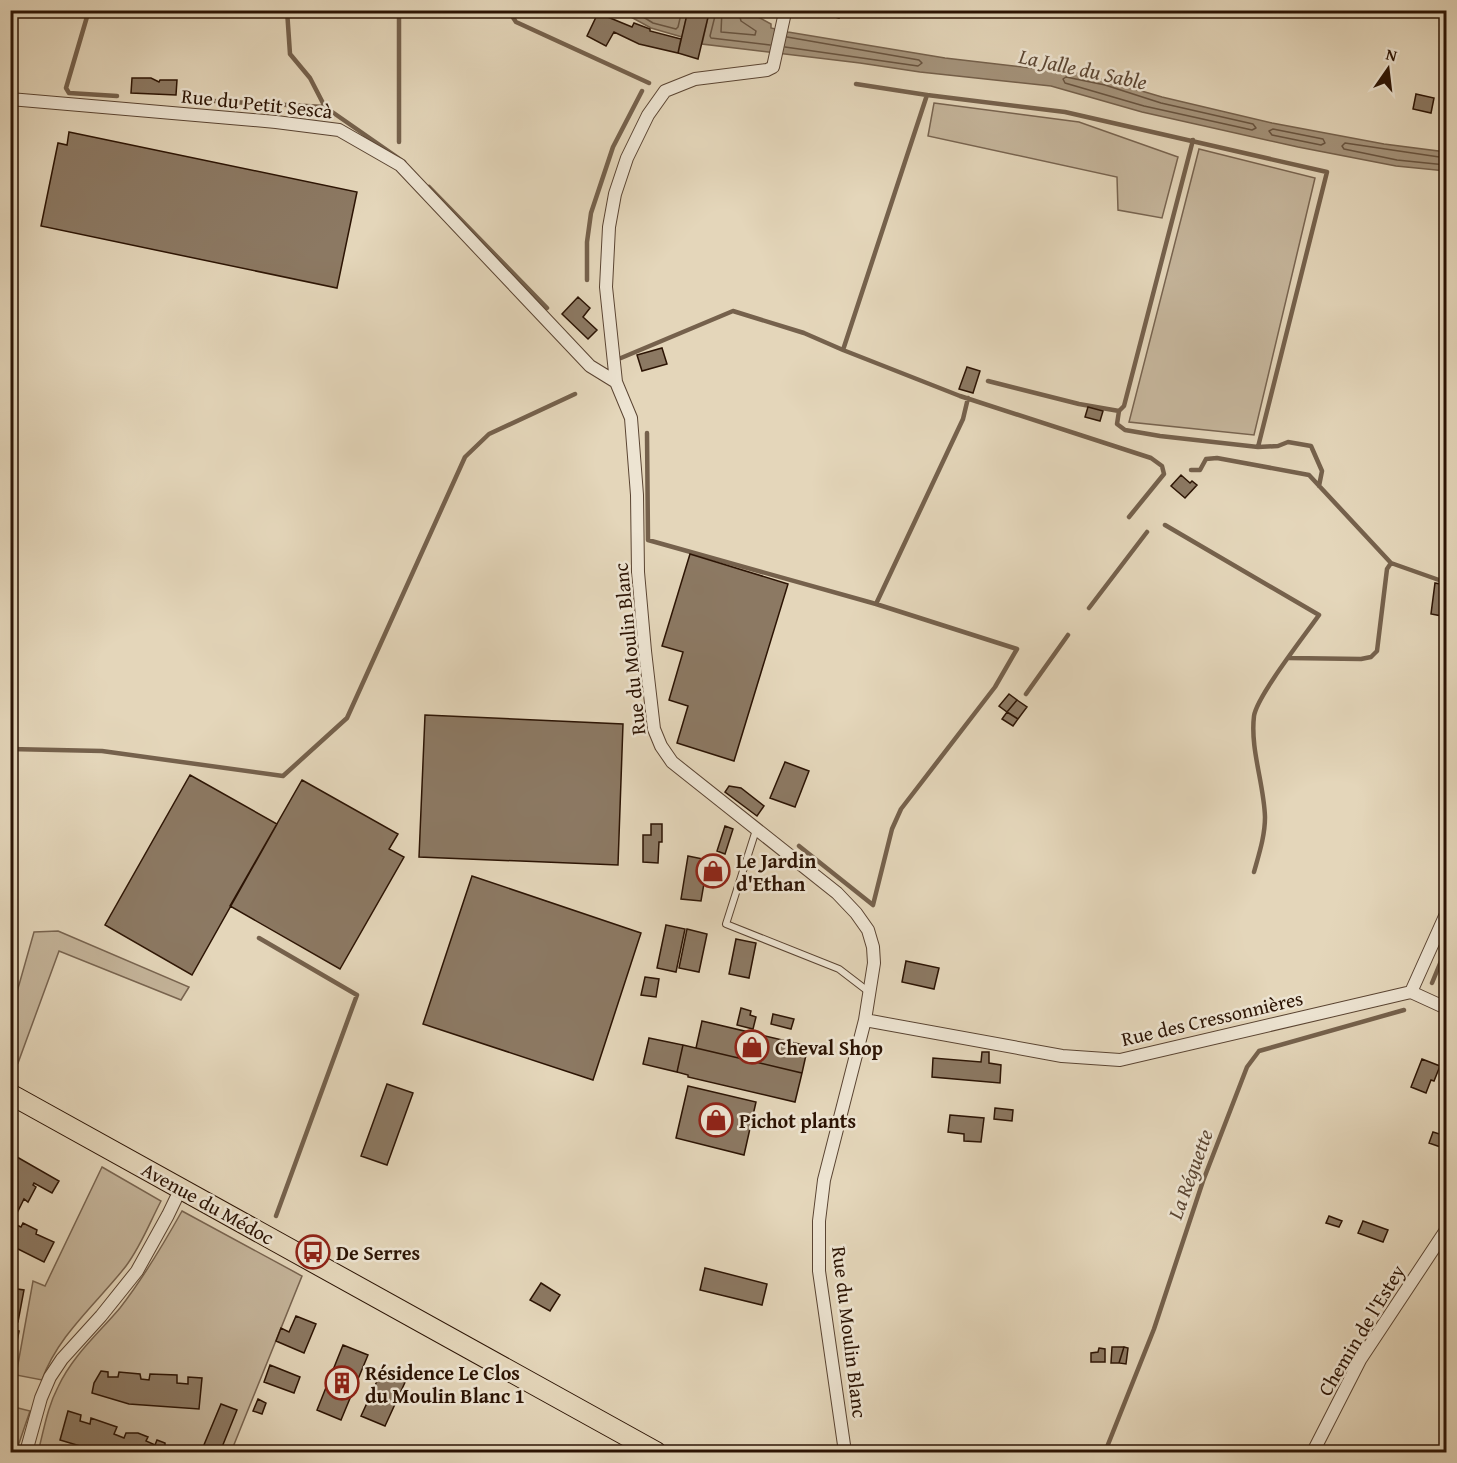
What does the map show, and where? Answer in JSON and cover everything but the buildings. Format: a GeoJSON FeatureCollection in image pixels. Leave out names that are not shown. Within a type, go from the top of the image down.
{"type":"FeatureCollection","features":[{"type":"Feature","properties":{"kind":"main road","name":"Avenue du Médoc"},"geometry":{"type":"LineString","coordinates":[[10,1094],[656,1452]]}},
{"type":"Feature","properties":{"kind":"street","name":"Rue du Moulin Blanc"},"geometry":{"type":"LineString","coordinates":[[784,17],[773,67],[767,70],[695,80],[677,85],[665,91],[653,106],[627,158],[615,194],[609,227],[606,287],[616,382],[631,418],[637,495],[638,572],[654,729],[661,746],[672,762],[837,893],[868,930],[873,947],[874,963],[865,1020],[824,1180],[819,1221],[819,1271],[846,1452]]}},
{"type":"Feature","properties":{"kind":"street","name":"Rue du Petit Sescà"},"geometry":{"type":"LineString","coordinates":[[10,99],[276,122],[339,130],[400,165],[590,366],[616,382]]}},
{"type":"Feature","properties":{"kind":"street"},"geometry":{"type":"LineString","coordinates":[[1446,914],[1411,992],[1446,1008]]}},
{"type":"Feature","properties":{"kind":"street","name":"Rue des Cressonnières"},"geometry":{"type":"LineString","coordinates":[[865,1020],[1062,1056],[1120,1060],[1411,992]]}},
{"type":"Feature","properties":{"kind":"street"},"geometry":{"type":"LineString","coordinates":[[26,1452],[41,1398],[50,1377],[62,1359],[137,1271],[181,1188]]}},
{"type":"Feature","properties":{"kind":"street","name":"Chemin de l'Estey"},"geometry":{"type":"LineString","coordinates":[[1313,1452],[1360,1360],[1446,1230]]}},
{"type":"Feature","properties":{"kind":"lane"},"geometry":{"type":"LineString","coordinates":[[756,830],[726,924],[839,969],[870,993]]}},
{"type":"Feature","properties":{"kind":"shaded area"},"geometry":{"type":"Polygon","coordinates":[[[934,103],[1079,122],[1178,157],[1162,218],[1118,210],[1117,177],[928,136],[934,103]]]}},
{"type":"Feature","properties":{"kind":"shaded area"},"geometry":{"type":"Polygon","coordinates":[[[1199,149],[1315,178],[1254,435],[1129,422],[1199,149]]]}},
{"type":"Feature","properties":{"kind":"shaded area"},"geometry":{"type":"Polygon","coordinates":[[[58,931],[189,987],[181,1000],[59,951],[18,1063],[11,1058],[11,1013],[34,932],[58,931]]]}},
{"type":"Feature","properties":{"kind":"shaded area"},"geometry":{"type":"Polygon","coordinates":[[[102,1167],[161,1201],[141,1242],[126,1266],[68,1334],[42,1380],[16,1375],[33,1281],[45,1286],[102,1167]]]}},
{"type":"Feature","properties":{"kind":"shaded area"},"geometry":{"type":"Polygon","coordinates":[[[182,1211],[302,1276],[231,1452],[38,1452],[51,1403],[64,1375],[78,1355],[129,1296],[153,1261],[182,1211]]]}},
{"type":"Feature","properties":{"kind":"shaded area"},"geometry":{"type":"Polygon","coordinates":[[[10,1406],[30,1411],[16,1452],[11,1452],[10,1406]]]}},
{"type":"Feature","properties":{"kind":"water"},"geometry":{"type":"Polygon","coordinates":[[[620,11],[688,11],[682,37],[651,28],[620,11]]]}},
{"type":"Feature","properties":{"kind":"water"},"geometry":{"type":"Polygon","coordinates":[[[700,11],[747,11],[771,24],[771,28],[788,32],[945,58],[1084,74],[1162,97],[1272,123],[1384,144],[1446,152],[1446,171],[1396,166],[1298,147],[1142,112],[1051,86],[702,44],[709,13],[700,11]]]}},
{"type":"Feature","properties":{"kind":"waterway"},"geometry":{"type":"LineString","coordinates":[[89,10],[66,88],[69,93],[117,96]]}},
{"type":"Feature","properties":{"kind":"waterway"},"geometry":{"type":"LineString","coordinates":[[287,10],[290,54],[310,78],[325,107],[404,162]]}},
{"type":"Feature","properties":{"kind":"waterway"},"geometry":{"type":"LineString","coordinates":[[399,10],[399,142]]}},
{"type":"Feature","properties":{"kind":"waterway"},"geometry":{"type":"LineString","coordinates":[[508,10],[516,22],[649,83]]}},
{"type":"Feature","properties":{"kind":"waterway"},"geometry":{"type":"LineString","coordinates":[[856,84],[1065,112],[1327,172],[1258,447]]}},
{"type":"Feature","properties":{"kind":"waterway"},"geometry":{"type":"LineString","coordinates":[[587,280],[587,242],[591,213],[613,147],[642,91]]}},
{"type":"Feature","properties":{"kind":"waterway"},"geometry":{"type":"LineString","coordinates":[[927,95],[843,350],[960,396],[1151,458],[1162,466],[1164,474],[1129,517]]}},
{"type":"Feature","properties":{"kind":"waterway"},"geometry":{"type":"LineString","coordinates":[[214,101],[325,107]]}},
{"type":"Feature","properties":{"kind":"waterway"},"geometry":{"type":"LineString","coordinates":[[1193,140],[1124,406],[1119,411],[1117,424],[1125,430],[1160,436],[1258,447],[1278,446],[1288,442],[1311,446],[1322,471],[1319,486]]}},
{"type":"Feature","properties":{"kind":"waterway"},"geometry":{"type":"LineString","coordinates":[[429,187],[547,308]]}},
{"type":"Feature","properties":{"kind":"waterway"},"geometry":{"type":"LineString","coordinates":[[621,358],[733,311],[804,333],[843,350]]}},
{"type":"Feature","properties":{"kind":"waterway"},"geometry":{"type":"LineString","coordinates":[[988,381],[1079,404],[1119,411]]}},
{"type":"Feature","properties":{"kind":"waterway"},"geometry":{"type":"LineString","coordinates":[[10,749],[102,751],[283,776],[347,718],[465,457],[489,434],[575,394]]}},
{"type":"Feature","properties":{"kind":"waterway"},"geometry":{"type":"LineString","coordinates":[[799,846],[873,905],[892,829],[901,809],[995,687],[1017,649],[876,604],[963,419],[968,398]]}},
{"type":"Feature","properties":{"kind":"waterway"},"geometry":{"type":"LineString","coordinates":[[647,433],[648,540],[876,604]]}},
{"type":"Feature","properties":{"kind":"waterway"},"geometry":{"type":"LineString","coordinates":[[1191,470],[1200,470],[1206,459],[1217,458],[1309,475],[1391,563],[1439,580]]}},
{"type":"Feature","properties":{"kind":"waterway"},"geometry":{"type":"LineString","coordinates":[[1165,525],[1319,615],[1272,681],[1254,716],[1255,754],[1265,817],[1263,838],[1254,872]]}},
{"type":"Feature","properties":{"kind":"waterway"},"geometry":{"type":"LineString","coordinates":[[1089,608],[1147,532]]}},
{"type":"Feature","properties":{"kind":"waterway"},"geometry":{"type":"LineString","coordinates":[[1289,658],[1361,659],[1371,657],[1377,651],[1387,569],[1391,563]]}},
{"type":"Feature","properties":{"kind":"waterway"},"geometry":{"type":"LineString","coordinates":[[1026,694],[1068,635]]}},
{"type":"Feature","properties":{"kind":"waterway"},"geometry":{"type":"LineString","coordinates":[[259,938],[357,995],[276,1216]]}},
{"type":"Feature","properties":{"kind":"waterway","name":"La Réguette"},"geometry":{"type":"LineString","coordinates":[[1432,983],[1446,949]]}},
{"type":"Feature","properties":{"kind":"waterway","name":"La Réguette"},"geometry":{"type":"LineString","coordinates":[[1105,1452],[1154,1329],[1203,1181],[1247,1067],[1259,1051],[1404,1010]]}},
{"type":"Feature","properties":{"kind":"place","name":"Le Jardin d'Ethan"},"geometry":{"type":"Point","coordinates":[713,871]}},
{"type":"Feature","properties":{"kind":"place","name":"Cheval Shop"},"geometry":{"type":"Point","coordinates":[752,1047]}},
{"type":"Feature","properties":{"kind":"place","name":"Pichot plants"},"geometry":{"type":"Point","coordinates":[716,1120]}},
{"type":"Feature","properties":{"kind":"place","name":"De Serres"},"geometry":{"type":"Point","coordinates":[313,1252]}},
{"type":"Feature","properties":{"kind":"place","name":"Résidence Le Clos du Moulin Blanc 1"},"geometry":{"type":"Point","coordinates":[342,1383]}},
{"type":"Feature","properties":{"kind":"water label","name":"La Jalle du Sable"},"geometry":{"type":"Point","coordinates":[1083,69]}}]}
